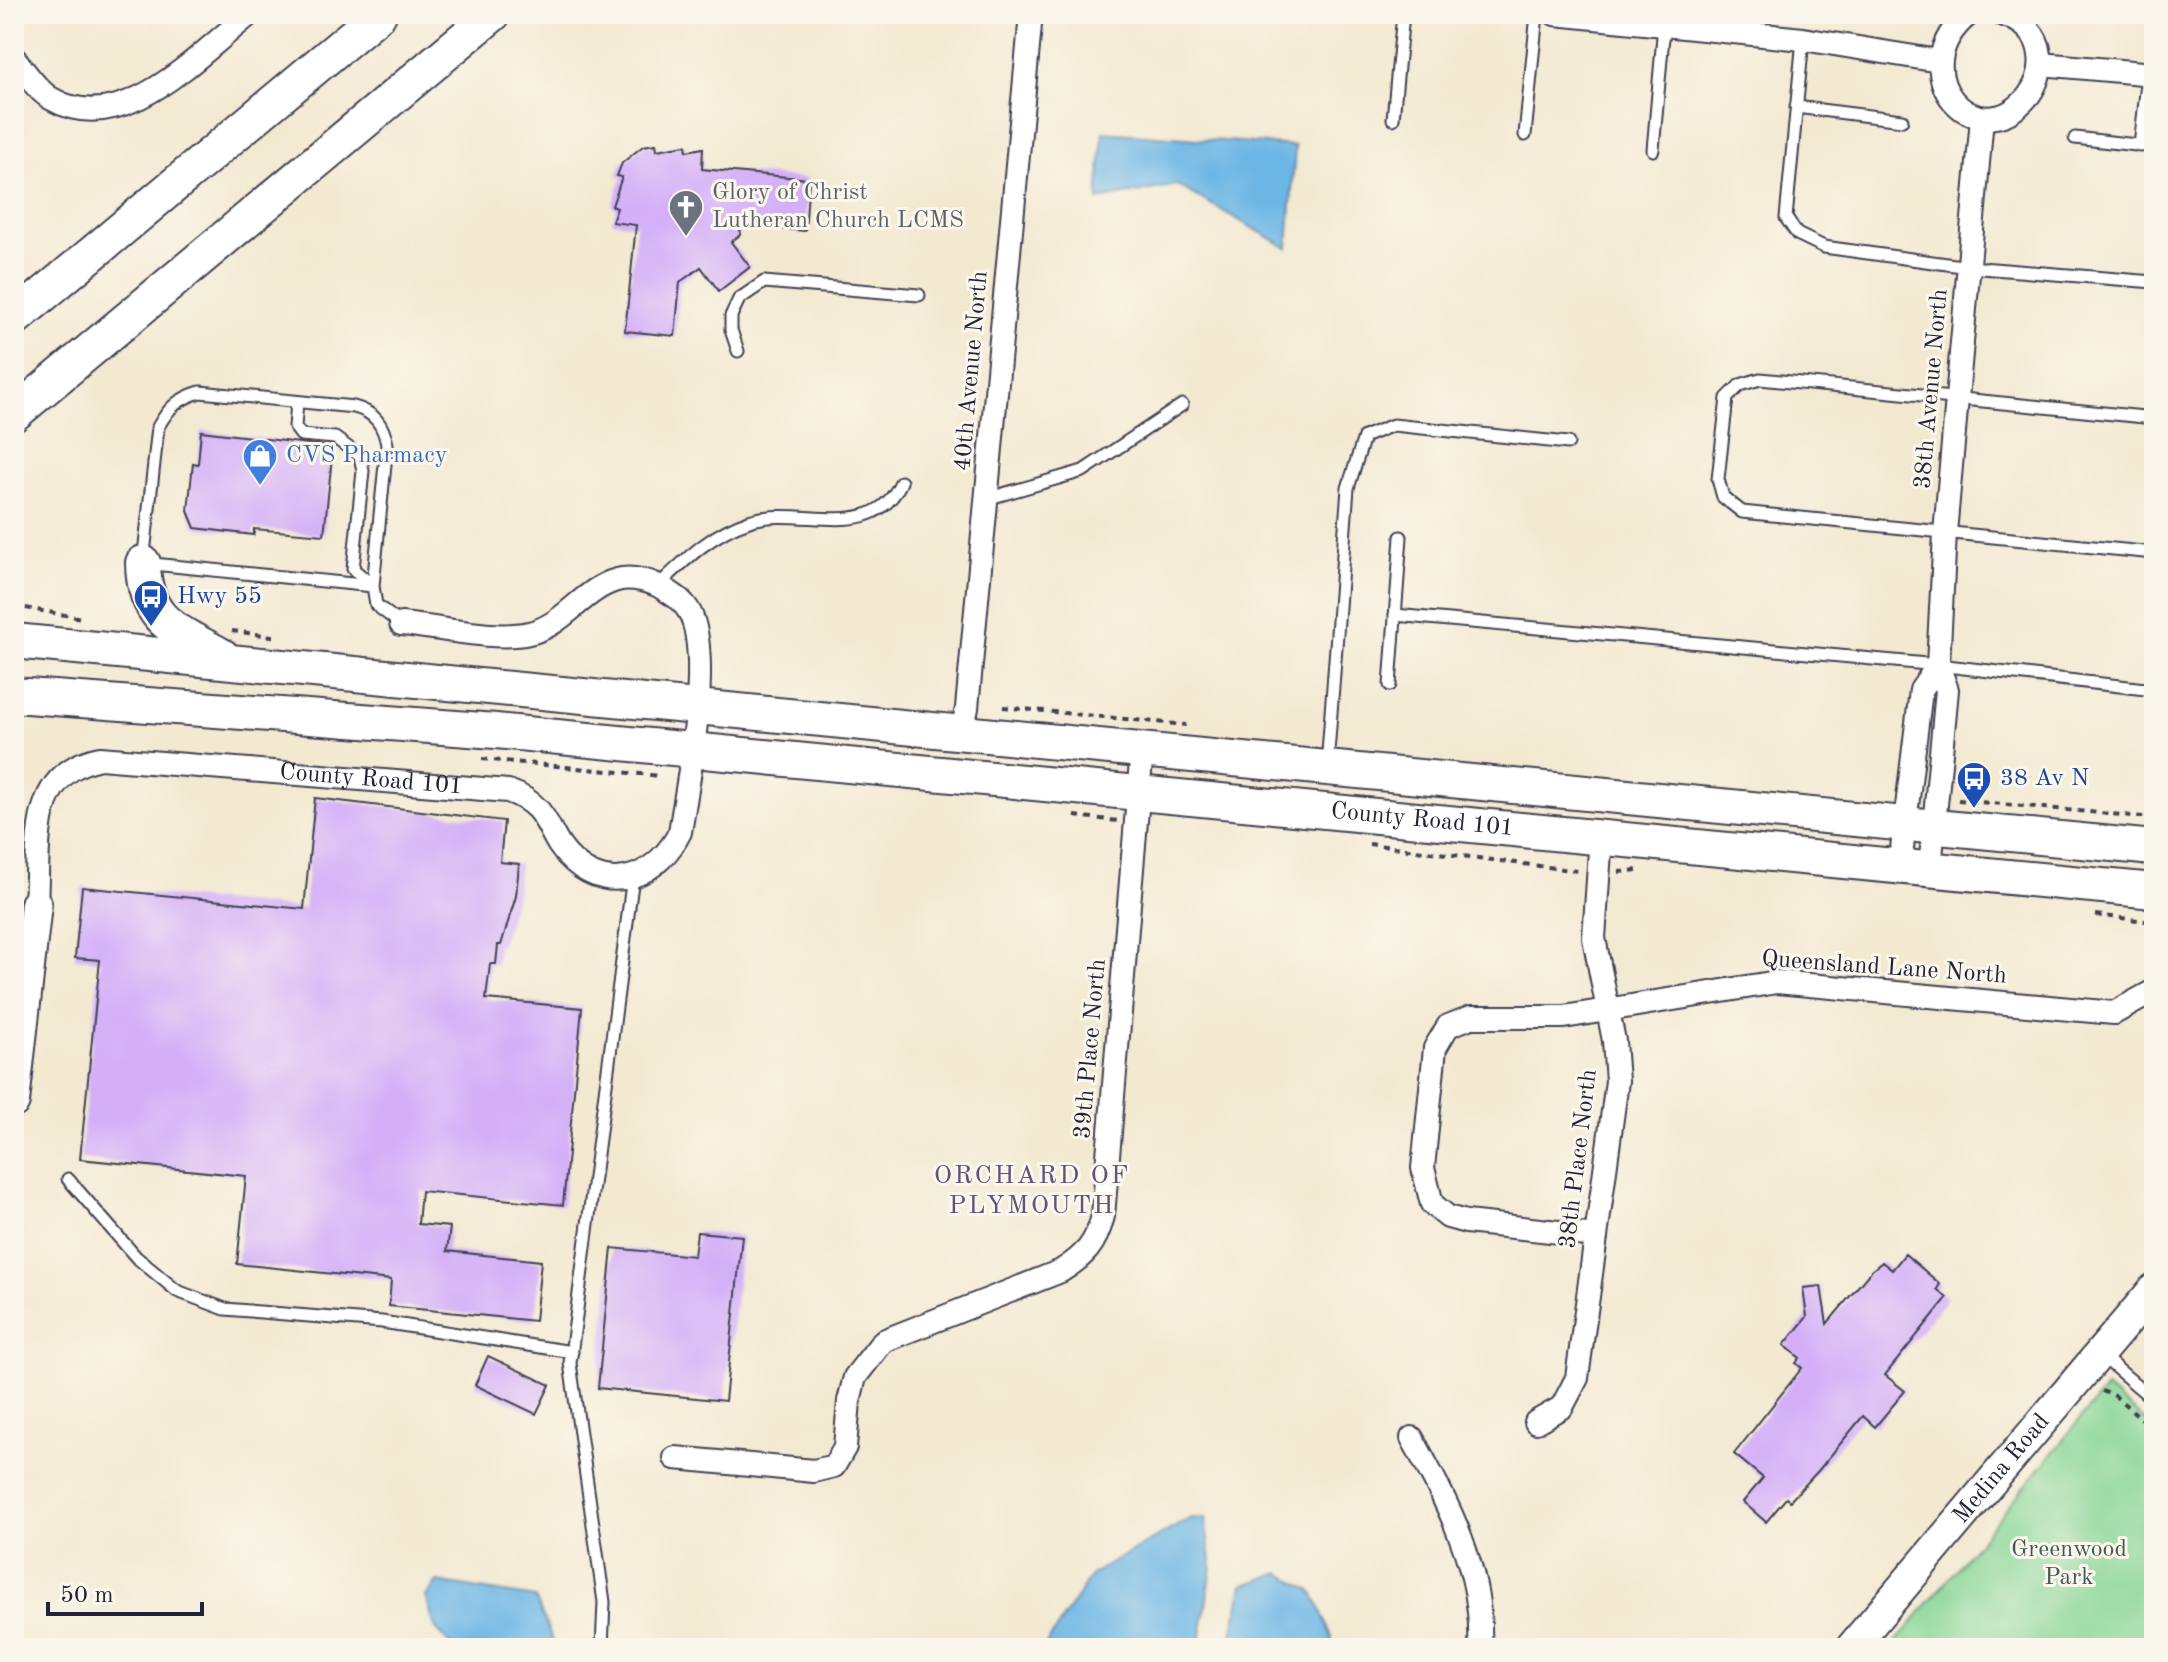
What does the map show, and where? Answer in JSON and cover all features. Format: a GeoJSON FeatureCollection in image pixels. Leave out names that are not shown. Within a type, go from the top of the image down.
{"type":"FeatureCollection","features":[{"type":"Feature","properties":{"kind":"main road"},"geometry":{"type":"LineString","coordinates":[[14,319],[379,14]]}},
{"type":"Feature","properties":{"kind":"main road"},"geometry":{"type":"LineString","coordinates":[[14,414],[493,14]]}},
{"type":"Feature","properties":{"kind":"main road"},"geometry":{"type":"LineString","coordinates":[[143,563],[143,589],[155,614],[233,662]]}},
{"type":"Feature","properties":{"kind":"main road","name":"County Road 101"},"geometry":{"type":"LineString","coordinates":[[14,641],[1327,767],[1930,817],[2154,848]]}},
{"type":"Feature","properties":{"kind":"main road","name":"County Road 101"},"geometry":{"type":"LineString","coordinates":[[14,695],[691,749],[2154,891]]}},
{"type":"Feature","properties":{"kind":"street"},"geometry":{"type":"LineString","coordinates":[[14,58],[48,97],[92,112],[147,94],[250,14]]}},
{"type":"Feature","properties":{"kind":"street","name":"40th Avenue North"},"geometry":{"type":"LineString","coordinates":[[962,732],[1031,14]]}},
{"type":"Feature","properties":{"kind":"street"},"geometry":{"type":"LineString","coordinates":[[1555,14],[1803,39],[1939,61]]}},
{"type":"Feature","properties":{"kind":"street"},"geometry":{"type":"LineString","coordinates":[[1969,14],[1944,41],[1939,61],[1941,81],[1952,101],[1967,113],[1982,118],[2001,116],[2021,105],[2035,87],[2041,64],[2035,39],[2012,16]]}},
{"type":"Feature","properties":{"kind":"street"},"geometry":{"type":"LineString","coordinates":[[2041,64],[2151,74]]}},
{"type":"Feature","properties":{"kind":"street","name":"38th Avenue North"},"geometry":{"type":"LineString","coordinates":[[1915,866],[1930,817],[1947,690],[1938,665],[1945,533],[1982,118]]}},
{"type":"Feature","properties":{"kind":"street"},"geometry":{"type":"LineString","coordinates":[[401,624],[528,634],[551,626],[599,587],[619,579],[659,585],[677,597],[690,613],[698,641],[691,749],[680,832],[669,853],[653,867],[633,876]]}},
{"type":"Feature","properties":{"kind":"street","name":"39th Place North"},"geometry":{"type":"LineString","coordinates":[[675,1458],[814,1471],[834,1466],[842,1457],[855,1377],[866,1358],[883,1341],[1061,1271],[1082,1258],[1097,1240],[1103,1216],[1142,749]]}},
{"type":"Feature","properties":{"kind":"street","name":"County Road 101"},"geometry":{"type":"LineString","coordinates":[[20,904],[43,804],[53,784],[66,770],[100,758],[508,791],[525,797],[539,810],[560,845],[588,872],[604,877],[633,876]]}},
{"type":"Feature","properties":{"kind":"street","name":"38th Place North"},"geometry":{"type":"LineString","coordinates":[[1536,1422],[1562,1407],[1577,1378],[1617,1081],[1594,938],[1601,836]]}},
{"type":"Feature","properties":{"kind":"street"},"geometry":{"type":"LineString","coordinates":[[14,1102],[20,904]]}},
{"type":"Feature","properties":{"kind":"street","name":"Queensland Lane North"},"geometry":{"type":"LineString","coordinates":[[1596,1236],[1466,1222],[1448,1217],[1432,1204],[1423,1168],[1435,1048],[1448,1026],[1471,1017],[1543,1019],[1777,982],[2114,1013],[2154,991]]}},
{"type":"Feature","properties":{"kind":"street","name":"Medina Road"},"geometry":{"type":"LineString","coordinates":[[1851,1648],[2154,1289]]}},
{"type":"Feature","properties":{"kind":"street"},"geometry":{"type":"LineString","coordinates":[[1412,1438],[1463,1537],[1475,1583],[1480,1648]]}},
{"type":"Feature","properties":{"kind":"lane"},"geometry":{"type":"LineString","coordinates":[[1393,119],[1403,14]]}},
{"type":"Feature","properties":{"kind":"lane"},"geometry":{"type":"LineString","coordinates":[[1525,135],[1537,14]]}},
{"type":"Feature","properties":{"kind":"lane"},"geometry":{"type":"LineString","coordinates":[[1653,150],[1664,25]]}},
{"type":"Feature","properties":{"kind":"lane"},"geometry":{"type":"LineString","coordinates":[[1803,39],[1786,218],[1797,234],[1824,247],[1969,267],[2154,282]]}},
{"type":"Feature","properties":{"kind":"lane"},"geometry":{"type":"LineString","coordinates":[[2140,146],[2151,74]]}},
{"type":"Feature","properties":{"kind":"lane"},"geometry":{"type":"LineString","coordinates":[[1796,107],[1902,120]]}},
{"type":"Feature","properties":{"kind":"lane"},"geometry":{"type":"LineString","coordinates":[[2075,138],[2154,147]]}},
{"type":"Feature","properties":{"kind":"lane"},"geometry":{"type":"LineString","coordinates":[[738,351],[731,330],[731,316],[739,299],[764,282],[919,295]]}},
{"type":"Feature","properties":{"kind":"lane"},"geometry":{"type":"LineString","coordinates":[[2154,418],[1760,379],[1740,385],[1727,398],[1718,479],[1723,497],[1742,512],[2154,553]]}},
{"type":"Feature","properties":{"kind":"lane"},"geometry":{"type":"LineString","coordinates":[[373,586],[143,563],[158,427],[168,408],[200,392],[366,410],[384,430],[387,444],[373,586],[376,605],[401,624]]}},
{"type":"Feature","properties":{"kind":"lane"},"geometry":{"type":"LineString","coordinates":[[297,402],[295,427],[301,435],[335,438],[360,456],[363,471],[353,569],[373,586]]}},
{"type":"Feature","properties":{"kind":"lane"},"geometry":{"type":"LineString","coordinates":[[986,499],[1083,471],[1182,405]]}},
{"type":"Feature","properties":{"kind":"lane"},"geometry":{"type":"LineString","coordinates":[[1327,767],[1348,488],[1364,437],[1393,425],[1568,443]]}},
{"type":"Feature","properties":{"kind":"lane"},"geometry":{"type":"LineString","coordinates":[[659,585],[689,555],[717,535],[750,521],[780,514],[858,520],[875,514],[887,504],[901,482]]}},
{"type":"Feature","properties":{"kind":"lane"},"geometry":{"type":"LineString","coordinates":[[1390,685],[1401,537]]}},
{"type":"Feature","properties":{"kind":"lane"},"geometry":{"type":"LineString","coordinates":[[1395,615],[1938,665],[2154,690]]}},
{"type":"Feature","properties":{"kind":"lane"},"geometry":{"type":"LineString","coordinates":[[602,1648],[604,1602],[572,1352],[633,876]]}},
{"type":"Feature","properties":{"kind":"lane"},"geometry":{"type":"LineString","coordinates":[[68,1179],[136,1257],[177,1291],[225,1309],[382,1322],[572,1352]]}},
{"type":"Feature","properties":{"kind":"lane"},"geometry":{"type":"LineString","coordinates":[[2098,1352],[2154,1400]]}},
{"type":"Feature","properties":{"kind":"path"},"geometry":{"type":"LineString","coordinates":[[1930,817],[2154,818]]}},
{"type":"Feature","properties":{"kind":"path"},"geometry":{"type":"LineString","coordinates":[[2100,1390],[2115,1396],[2154,1429]]}},
{"type":"Feature","properties":{"kind":"green space","name":"Greenwood Park"},"geometry":{"type":"Polygon","coordinates":[[[2106,1388],[2154,1428],[2154,1648],[1891,1648],[2106,1388]]]}},
{"type":"Feature","properties":{"kind":"water"},"geometry":{"type":"Polygon","coordinates":[[[1103,132],[1295,146],[1288,248],[1177,185],[1098,200],[1103,132]]]}},
{"type":"Feature","properties":{"kind":"water"},"geometry":{"type":"Polygon","coordinates":[[[1191,1518],[1205,1518],[1212,1567],[1199,1648],[1044,1648],[1092,1574],[1191,1518]]]}},
{"type":"Feature","properties":{"kind":"water"},"geometry":{"type":"Polygon","coordinates":[[[1280,1573],[1313,1592],[1332,1637],[1331,1648],[1229,1648],[1243,1585],[1280,1573]]]}},
{"type":"Feature","properties":{"kind":"water"},"geometry":{"type":"Polygon","coordinates":[[[437,1582],[535,1598],[556,1648],[454,1648],[435,1628],[426,1597],[437,1582]]]}},
{"type":"Feature","properties":{"kind":"building","name":"Glory of Christ Lutheran Church LCMS"},"geometry":{"type":"Polygon","coordinates":[[[656,144],[657,150],[686,145],[687,151],[703,148],[702,169],[809,179],[805,231],[741,226],[740,235],[731,242],[750,267],[719,291],[701,267],[680,282],[675,336],[625,331],[636,225],[612,222],[617,208],[612,206],[622,177],[617,176],[622,163],[643,146],[656,144]]]}},
{"type":"Feature","properties":{"kind":"building","name":"CVS Pharmacy"},"geometry":{"type":"Polygon","coordinates":[[[201,431],[333,447],[324,535],[254,529],[254,535],[195,528],[188,511],[193,463],[198,464],[201,431]]]}},
{"type":"Feature","properties":{"kind":"building"},"geometry":{"type":"Polygon","coordinates":[[[315,798],[504,821],[500,862],[519,864],[516,896],[501,945],[498,945],[496,964],[490,964],[486,999],[582,1008],[563,1205],[421,1191],[418,1224],[450,1227],[447,1251],[541,1261],[535,1321],[389,1306],[391,1280],[237,1264],[246,1176],[80,1159],[100,960],[75,958],[82,887],[304,909],[315,798]]]}},
{"type":"Feature","properties":{"kind":"building"},"geometry":{"type":"Polygon","coordinates":[[[697,1232],[742,1236],[725,1401],[598,1388],[612,1248],[694,1256],[697,1232]]]}},
{"type":"Feature","properties":{"kind":"building"},"geometry":{"type":"Polygon","coordinates":[[[1905,1254],[1940,1284],[1937,1289],[1947,1298],[1885,1375],[1905,1391],[1875,1427],[1863,1416],[1818,1471],[1790,1501],[1786,1498],[1766,1522],[1743,1502],[1763,1478],[1734,1454],[1802,1368],[1796,1363],[1800,1358],[1784,1345],[1807,1317],[1803,1288],[1821,1286],[1827,1324],[1871,1271],[1882,1262],[1892,1270],[1905,1254]]]}},
{"type":"Feature","properties":{"kind":"building"},"geometry":{"type":"Polygon","coordinates":[[[488,1356],[550,1385],[536,1414],[475,1385],[488,1356]]]}},
{"type":"Feature","properties":{"kind":"place","name":"Glory of Christ Lutheran Church LCMS"},"geometry":{"type":"Point","coordinates":[686,238]}},
{"type":"Feature","properties":{"kind":"place","name":"CVS Pharmacy"},"geometry":{"type":"Point","coordinates":[260,487]}},
{"type":"Feature","properties":{"kind":"place","name":"Hwy 55"},"geometry":{"type":"Point","coordinates":[151,628]}},
{"type":"Feature","properties":{"kind":"place","name":"38 Av N"},"geometry":{"type":"Point","coordinates":[1974,810]}},
{"type":"Feature","properties":{"kind":"district","name":"ORCHARD OF PLYMOUTH"},"geometry":{"type":"Point","coordinates":[1032,1191]}}]}
